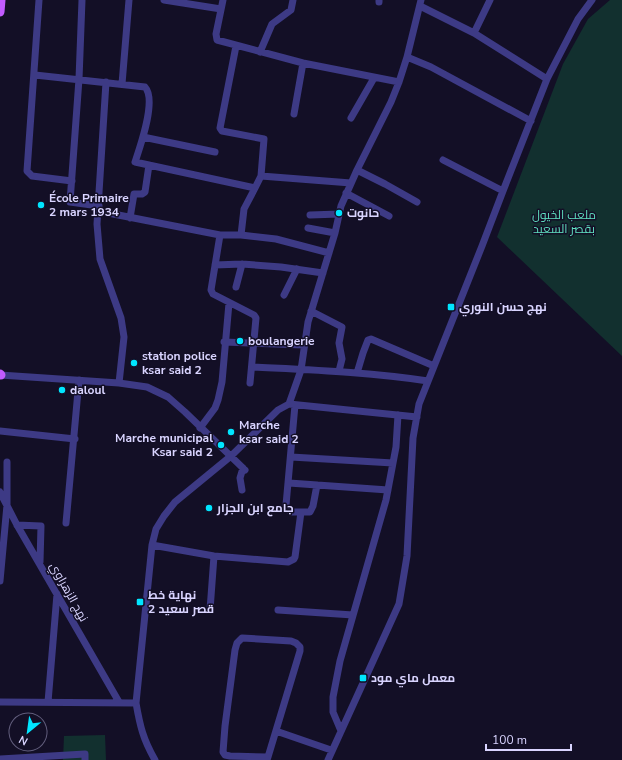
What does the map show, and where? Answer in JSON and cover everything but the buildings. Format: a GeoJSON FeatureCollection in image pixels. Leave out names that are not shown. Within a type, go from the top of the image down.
{"type":"FeatureCollection","features":[{"type":"Feature","properties":{"kind":"main road"},"geometry":{"type":"LineString","coordinates":[[0,11],[1,0]]}},
{"type":"Feature","properties":{"kind":"street"},"geometry":{"type":"LineString","coordinates":[[39,0],[35,75],[27,171],[32,176],[72,181]]}},
{"type":"Feature","properties":{"kind":"street"},"geometry":{"type":"LineString","coordinates":[[82,0],[79,79],[70,202],[98,208],[130,218],[220,235],[241,235],[276,239],[329,253]]}},
{"type":"Feature","properties":{"kind":"street"},"geometry":{"type":"LineString","coordinates":[[122,84],[129,0]]}},
{"type":"Feature","properties":{"kind":"street"},"geometry":{"type":"LineString","coordinates":[[164,0],[192,2],[221,9]]}},
{"type":"Feature","properties":{"kind":"street"},"geometry":{"type":"LineString","coordinates":[[223,0],[216,34],[217,40],[303,64],[399,82]]}},
{"type":"Feature","properties":{"kind":"street"},"geometry":{"type":"LineString","coordinates":[[260,52],[272,24],[290,12],[293,0]]}},
{"type":"Feature","properties":{"kind":"street"},"geometry":{"type":"LineString","coordinates":[[474,33],[490,0]]}},
{"type":"Feature","properties":{"kind":"street"},"geometry":{"type":"LineString","coordinates":[[328,760],[399,604],[407,556],[413,438],[419,404],[547,79],[578,19],[592,0]]}},
{"type":"Feature","properties":{"kind":"street"},"geometry":{"type":"LineString","coordinates":[[317,485],[310,512],[290,512],[287,508],[291,457],[292,405],[301,370],[304,345],[311,311],[346,193],[391,102],[399,82],[407,57],[420,3],[474,33],[547,79]]}},
{"type":"Feature","properties":{"kind":"street"},"geometry":{"type":"LineString","coordinates":[[236,46],[221,130],[264,139],[262,176],[244,209],[241,235]]}},
{"type":"Feature","properties":{"kind":"street"},"geometry":{"type":"LineString","coordinates":[[407,57],[435,69],[530,121]]}},
{"type":"Feature","properties":{"kind":"street"},"geometry":{"type":"LineString","coordinates":[[294,114],[303,64]]}},
{"type":"Feature","properties":{"kind":"street"},"geometry":{"type":"LineString","coordinates":[[35,75],[106,82],[147,89],[148,115],[135,162],[255,188]]}},
{"type":"Feature","properties":{"kind":"street"},"geometry":{"type":"LineString","coordinates":[[351,118],[374,78]]}},
{"type":"Feature","properties":{"kind":"street"},"geometry":{"type":"LineString","coordinates":[[106,82],[97,224],[100,259],[121,318],[124,337],[119,382]]}},
{"type":"Feature","properties":{"kind":"street"},"geometry":{"type":"LineString","coordinates":[[143,137],[215,152]]}},
{"type":"Feature","properties":{"kind":"street"},"geometry":{"type":"LineString","coordinates":[[443,160],[502,191]]}},
{"type":"Feature","properties":{"kind":"street"},"geometry":{"type":"LineString","coordinates":[[130,218],[134,194],[142,194],[145,192],[149,165]]}},
{"type":"Feature","properties":{"kind":"street"},"geometry":{"type":"LineString","coordinates":[[357,170],[417,202]]}},
{"type":"Feature","properties":{"kind":"street"},"geometry":{"type":"LineString","coordinates":[[262,176],[351,183]]}},
{"type":"Feature","properties":{"kind":"street"},"geometry":{"type":"LineString","coordinates":[[346,193],[389,216]]}},
{"type":"Feature","properties":{"kind":"street"},"geometry":{"type":"LineString","coordinates":[[310,216],[339,214]]}},
{"type":"Feature","properties":{"kind":"street"},"geometry":{"type":"LineString","coordinates":[[308,228],[335,233]]}},
{"type":"Feature","properties":{"kind":"street"},"geometry":{"type":"LineString","coordinates":[[220,235],[211,292],[229,303],[254,315],[256,318],[250,383]]}},
{"type":"Feature","properties":{"kind":"street"},"geometry":{"type":"LineString","coordinates":[[215,264],[242,264],[323,273]]}},
{"type":"Feature","properties":{"kind":"street"},"geometry":{"type":"LineString","coordinates":[[236,287],[242,264]]}},
{"type":"Feature","properties":{"kind":"street"},"geometry":{"type":"LineString","coordinates":[[284,295],[297,269]]}},
{"type":"Feature","properties":{"kind":"street"},"geometry":{"type":"LineString","coordinates":[[200,428],[215,408],[218,400],[222,382],[224,342],[229,303]]}},
{"type":"Feature","properties":{"kind":"street"},"geometry":{"type":"LineString","coordinates":[[311,311],[342,327],[339,343],[342,359],[339,371]]}},
{"type":"Feature","properties":{"kind":"street"},"geometry":{"type":"LineString","coordinates":[[357,372],[368,340],[371,339],[434,366]]}},
{"type":"Feature","properties":{"kind":"street"},"geometry":{"type":"LineString","coordinates":[[224,342],[304,345]]}},
{"type":"Feature","properties":{"kind":"street"},"geometry":{"type":"LineString","coordinates":[[252,366],[357,372],[428,381]]}},
{"type":"Feature","properties":{"kind":"street"},"geometry":{"type":"LineString","coordinates":[[0,375],[119,382],[147,388],[168,397],[244,469],[240,478],[242,490]]}},
{"type":"Feature","properties":{"kind":"street"},"geometry":{"type":"LineString","coordinates":[[66,523],[75,439],[79,380]]}},
{"type":"Feature","properties":{"kind":"street"},"geometry":{"type":"LineString","coordinates":[[155,760],[146,745],[142,734],[136,703],[152,545],[156,529],[164,516],[175,502],[231,456],[278,410],[292,405],[417,417]]}},
{"type":"Feature","properties":{"kind":"street"},"geometry":{"type":"LineString","coordinates":[[341,730],[333,712],[332,697],[340,661],[386,500],[393,463],[398,415]]}},
{"type":"Feature","properties":{"kind":"street"},"geometry":{"type":"LineString","coordinates":[[0,431],[75,439]]}},
{"type":"Feature","properties":{"kind":"street"},"geometry":{"type":"LineString","coordinates":[[291,457],[393,463]]}},
{"type":"Feature","properties":{"kind":"street"},"geometry":{"type":"LineString","coordinates":[[0,582],[7,505],[7,462]]}},
{"type":"Feature","properties":{"kind":"street"},"geometry":{"type":"LineString","coordinates":[[289,483],[388,490]]}},
{"type":"Feature","properties":{"kind":"street","name":"نهج الزهراوي"},"geometry":{"type":"LineString","coordinates":[[0,492],[17,525],[40,562],[56,594],[120,702]]}},
{"type":"Feature","properties":{"kind":"street"},"geometry":{"type":"LineString","coordinates":[[152,545],[214,556],[284,562],[291,561],[296,557],[301,512]]}},
{"type":"Feature","properties":{"kind":"street"},"geometry":{"type":"LineString","coordinates":[[17,525],[41,526],[40,562]]}},
{"type":"Feature","properties":{"kind":"street"},"geometry":{"type":"LineString","coordinates":[[210,610],[214,556]]}},
{"type":"Feature","properties":{"kind":"street"},"geometry":{"type":"LineString","coordinates":[[48,702],[56,594]]}},
{"type":"Feature","properties":{"kind":"street"},"geometry":{"type":"LineString","coordinates":[[278,610],[353,615]]}},
{"type":"Feature","properties":{"kind":"street"},"geometry":{"type":"LineString","coordinates":[[242,638],[291,641],[296,643],[300,647],[300,651],[268,758],[230,758],[223,752],[225,726],[237,643],[242,638]]}},
{"type":"Feature","properties":{"kind":"street"},"geometry":{"type":"LineString","coordinates":[[0,702],[136,703]]}},
{"type":"Feature","properties":{"kind":"street"},"geometry":{"type":"LineString","coordinates":[[276,731],[332,750]]}},
{"type":"Feature","properties":{"kind":"street"},"geometry":{"type":"LineString","coordinates":[[1,759],[41,758],[85,754],[85,760]]}},
{"type":"Feature","properties":{"kind":"green space","name":"ملعب الخيول بقصر السعيد"},"geometry":{"type":"Polygon","coordinates":[[[610,0],[622,0],[622,356],[497,237],[563,64],[588,19],[610,0]]]}},
{"type":"Feature","properties":{"kind":"green space"},"geometry":{"type":"Polygon","coordinates":[[[105,735],[106,760],[63,760],[64,736],[105,735]]]}},
{"type":"Feature","properties":{"kind":"place","name":"École Primaire 2 mars 1934"},"geometry":{"type":"Point","coordinates":[41,205]}},
{"type":"Feature","properties":{"kind":"place","name":"حانوت"},"geometry":{"type":"Point","coordinates":[339,213]}},
{"type":"Feature","properties":{"kind":"place","name":"نهج حسن النوري"},"geometry":{"type":"Point","coordinates":[451,307]}},
{"type":"Feature","properties":{"kind":"place","name":"boulangerie"},"geometry":{"type":"Point","coordinates":[240,341]}},
{"type":"Feature","properties":{"kind":"place","name":"station police ksar said 2"},"geometry":{"type":"Point","coordinates":[134,363]}},
{"type":"Feature","properties":{"kind":"place","name":"daloul"},"geometry":{"type":"Point","coordinates":[62,390]}},
{"type":"Feature","properties":{"kind":"place","name":"Marche ksar said 2"},"geometry":{"type":"Point","coordinates":[231,432]}},
{"type":"Feature","properties":{"kind":"place","name":"Marche municipal Ksar said 2"},"geometry":{"type":"Point","coordinates":[221,445]}},
{"type":"Feature","properties":{"kind":"place","name":"جامع ابن الجزار"},"geometry":{"type":"Point","coordinates":[209,508]}},
{"type":"Feature","properties":{"kind":"place","name":"نهاية خط قصر سعيد 2"},"geometry":{"type":"Point","coordinates":[140,602]}},
{"type":"Feature","properties":{"kind":"place","name":"معمل ماي مود"},"geometry":{"type":"Point","coordinates":[363,678]}}]}
